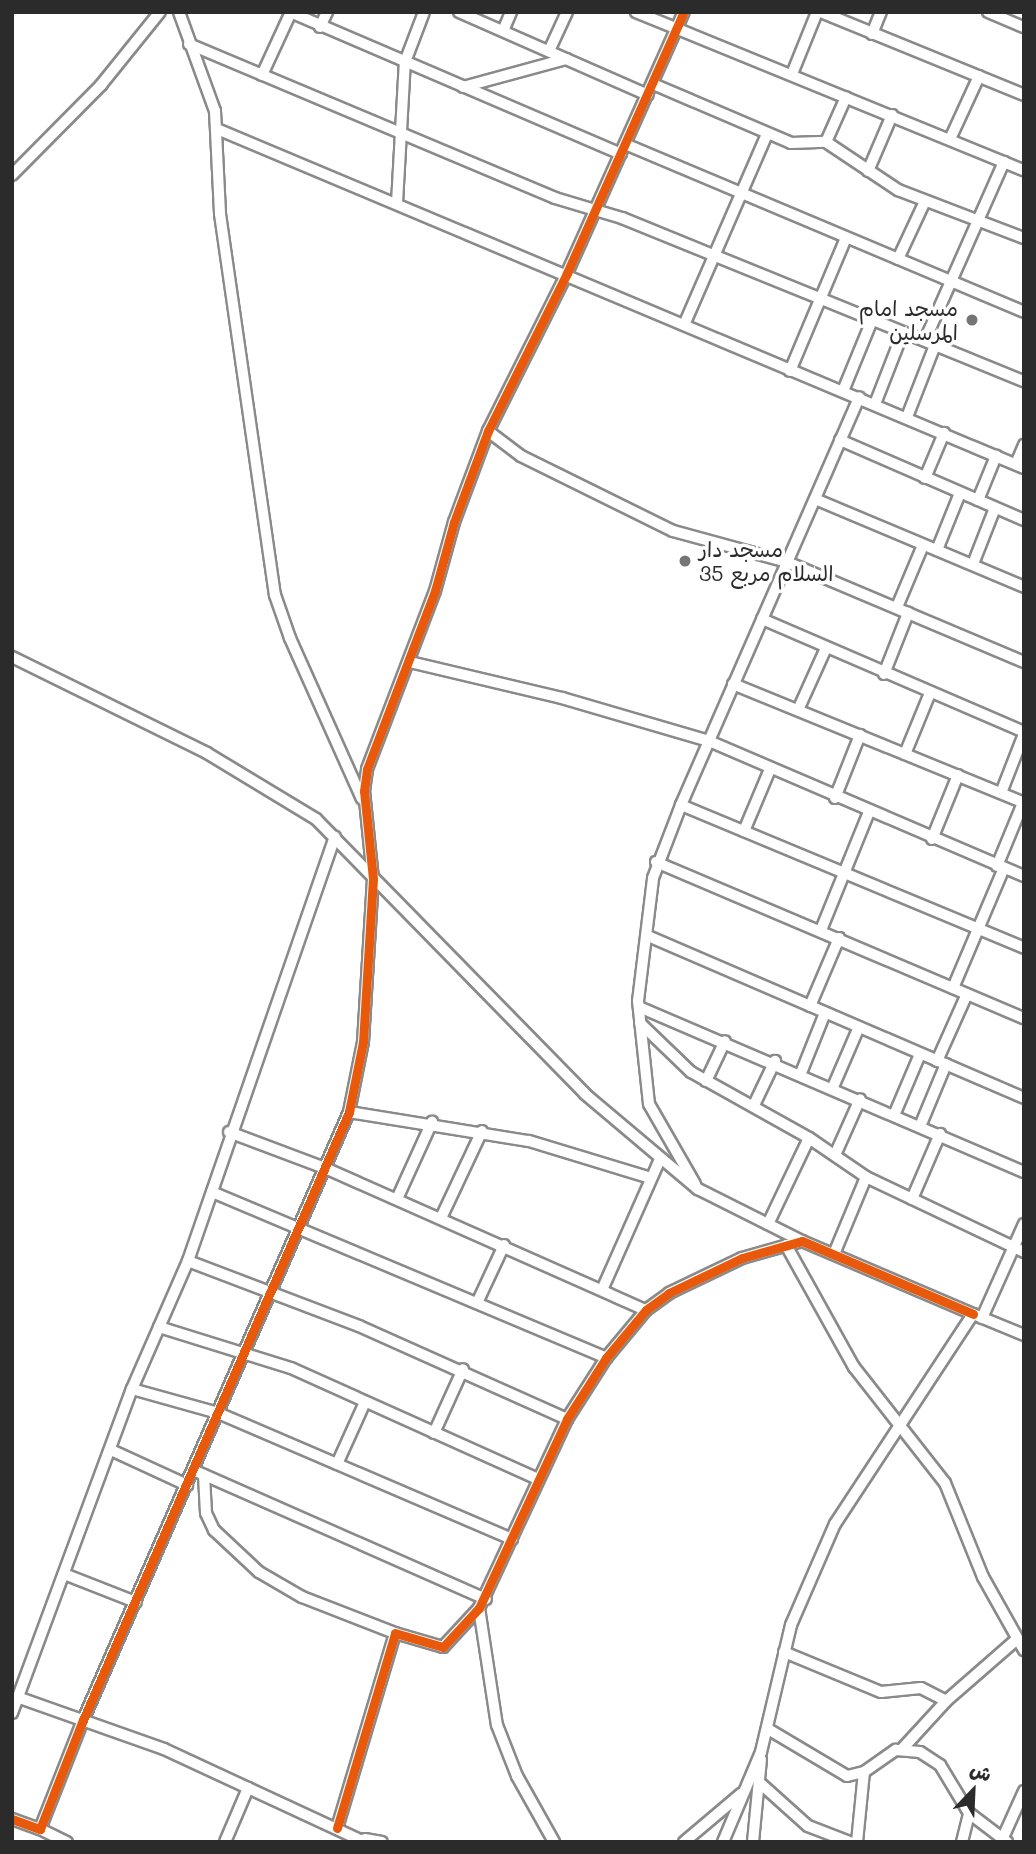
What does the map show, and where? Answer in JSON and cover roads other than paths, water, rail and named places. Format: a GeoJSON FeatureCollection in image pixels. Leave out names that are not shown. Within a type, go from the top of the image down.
{"type":"FeatureCollection","features":[{"type":"Feature","properties":{"kind":"street"},"geometry":{"type":"LineString","coordinates":[[12,175],[101,85],[160,12]]}},
{"type":"Feature","properties":{"kind":"street"},"geometry":{"type":"LineString","coordinates":[[179,12],[215,111],[221,223],[275,596],[290,638],[366,807]]}},
{"type":"Feature","properties":{"kind":"street"},"geometry":{"type":"LineString","coordinates":[[262,75],[291,12],[463,88],[741,194],[845,240],[898,259],[1024,312]]}},
{"type":"Feature","properties":{"kind":"street"},"geometry":{"type":"LineString","coordinates":[[320,27],[327,12]]}},
{"type":"Feature","properties":{"kind":"street"},"geometry":{"type":"LineString","coordinates":[[397,203],[404,62],[424,12]]}},
{"type":"Feature","properties":{"kind":"street"},"geometry":{"type":"LineString","coordinates":[[503,31],[511,12]]}},
{"type":"Feature","properties":{"kind":"street"},"geometry":{"type":"LineString","coordinates":[[549,51],[566,12]]}},
{"type":"Feature","properties":{"kind":"street"},"geometry":{"type":"LineString","coordinates":[[636,12],[951,137],[1024,170]]}},
{"type":"Feature","properties":{"kind":"street"},"geometry":{"type":"LineString","coordinates":[[40,1829],[83,1720],[187,1485],[199,1472],[218,1413],[242,1355],[349,1112],[363,1042],[373,879],[366,807],[367,769],[410,662],[488,431],[596,210],[684,12]]}},
{"type":"Feature","properties":{"kind":"street"},"geometry":{"type":"LineString","coordinates":[[792,74],[819,12],[1024,95]]}},
{"type":"Feature","properties":{"kind":"street"},"geometry":{"type":"LineString","coordinates":[[872,34],[881,12]]}},
{"type":"Feature","properties":{"kind":"street"},"geometry":{"type":"LineString","coordinates":[[988,12],[1005,16],[1024,27]]}},
{"type":"Feature","properties":{"kind":"street"},"geometry":{"type":"LineString","coordinates":[[466,14],[648,95]]}},
{"type":"Feature","properties":{"kind":"street"},"geometry":{"type":"LineString","coordinates":[[189,44],[402,136],[713,255],[1024,380]]}},
{"type":"Feature","properties":{"kind":"street"},"geometry":{"type":"LineString","coordinates":[[463,88],[566,59]]}},
{"type":"Feature","properties":{"kind":"street"},"geometry":{"type":"LineString","coordinates":[[951,137],[979,76]]}},
{"type":"Feature","properties":{"kind":"street"},"geometry":{"type":"LineString","coordinates":[[653,84],[791,144],[826,142],[868,171],[925,201],[979,217],[1024,237]]}},
{"type":"Feature","properties":{"kind":"street"},"geometry":{"type":"LineString","coordinates":[[826,142],[846,97]]}},
{"type":"Feature","properties":{"kind":"street"},"geometry":{"type":"LineString","coordinates":[[868,171],[892,115]]}},
{"type":"Feature","properties":{"kind":"street"},"geometry":{"type":"LineString","coordinates":[[217,129],[566,273],[790,371],[859,397],[1020,466],[1024,445]]}},
{"type":"Feature","properties":{"kind":"street"},"geometry":{"type":"LineString","coordinates":[[684,325],[767,134]]}},
{"type":"Feature","properties":{"kind":"street"},"geometry":{"type":"LineString","coordinates":[[907,417],[951,281],[1004,162]]}},
{"type":"Feature","properties":{"kind":"street"},"geometry":{"type":"LineString","coordinates":[[898,259],[925,201]]}},
{"type":"Feature","properties":{"kind":"street"},"geometry":{"type":"LineString","coordinates":[[790,371],[845,240]]}},
{"type":"Feature","properties":{"kind":"street"},"geometry":{"type":"LineString","coordinates":[[843,391],[873,318]]}},
{"type":"Feature","properties":{"kind":"street"},"geometry":{"type":"LineString","coordinates":[[875,404],[903,332]]}},
{"type":"Feature","properties":{"kind":"street"},"geometry":{"type":"LineString","coordinates":[[698,1189],[649,1104],[639,1007],[656,862],[859,397]]}},
{"type":"Feature","properties":{"kind":"street"},"geometry":{"type":"LineString","coordinates":[[488,431],[521,456],[673,531],[787,562],[1024,662]]}},
{"type":"Feature","properties":{"kind":"street"},"geometry":{"type":"LineString","coordinates":[[925,478],[944,433]]}},
{"type":"Feature","properties":{"kind":"street"},"geometry":{"type":"LineString","coordinates":[[840,440],[1024,520]]}},
{"type":"Feature","properties":{"kind":"street"},"geometry":{"type":"LineString","coordinates":[[978,500],[996,456]]}},
{"type":"Feature","properties":{"kind":"street"},"geometry":{"type":"LineString","coordinates":[[937,550],[960,493]]}},
{"type":"Feature","properties":{"kind":"street"},"geometry":{"type":"LineString","coordinates":[[815,499],[1024,587]]}},
{"type":"Feature","properties":{"kind":"street"},"geometry":{"type":"LineString","coordinates":[[973,564],[995,508]]}},
{"type":"Feature","properties":{"kind":"street"},"geometry":{"type":"LineString","coordinates":[[884,674],[923,545]]}},
{"type":"Feature","properties":{"kind":"street"},"geometry":{"type":"LineString","coordinates":[[762,620],[1024,733],[1001,793]]}},
{"type":"Feature","properties":{"kind":"street"},"geometry":{"type":"LineString","coordinates":[[798,710],[826,648]]}},
{"type":"Feature","properties":{"kind":"street"},"geometry":{"type":"LineString","coordinates":[[12,657],[207,753],[316,819],[585,1094],[698,1189],[803,1241],[1024,1335]]}},
{"type":"Feature","properties":{"kind":"street"},"geometry":{"type":"LineString","coordinates":[[410,662],[562,698],[709,741],[869,813],[1024,876]]}},
{"type":"Feature","properties":{"kind":"street"},"geometry":{"type":"LineString","coordinates":[[733,684],[1023,803],[978,929],[953,988]]}},
{"type":"Feature","properties":{"kind":"street"},"geometry":{"type":"LineString","coordinates":[[905,754],[930,693]]}},
{"type":"Feature","properties":{"kind":"street"},"geometry":{"type":"LineString","coordinates":[[835,798],[860,735]]}},
{"type":"Feature","properties":{"kind":"street"},"geometry":{"type":"LineString","coordinates":[[744,831],[770,769]]}},
{"type":"Feature","properties":{"kind":"street"},"geometry":{"type":"LineString","coordinates":[[932,839],[958,775]]}},
{"type":"Feature","properties":{"kind":"street"},"geometry":{"type":"LineString","coordinates":[[681,805],[1024,948]]}},
{"type":"Feature","properties":{"kind":"street"},"geometry":{"type":"LineString","coordinates":[[821,930],[869,813]]}},
{"type":"Feature","properties":{"kind":"street"},"geometry":{"type":"LineString","coordinates":[[12,1713],[132,1389],[188,1261],[229,1132],[335,837]]}},
{"type":"Feature","properties":{"kind":"street"},"geometry":{"type":"LineString","coordinates":[[656,862],[1024,1018]]}},
{"type":"Feature","properties":{"kind":"street"},"geometry":{"type":"LineString","coordinates":[[648,936],[1024,1098]]}},
{"type":"Feature","properties":{"kind":"street"},"geometry":{"type":"LineString","coordinates":[[810,1006],[839,938]]}},
{"type":"Feature","properties":{"kind":"street"},"geometry":{"type":"LineString","coordinates":[[921,1124],[967,994]]}},
{"type":"Feature","properties":{"kind":"street"},"geometry":{"type":"LineString","coordinates":[[639,1007],[921,1124],[1024,1172]]}},
{"type":"Feature","properties":{"kind":"street"},"geometry":{"type":"LineString","coordinates":[[800,1073],[825,1013]]}},
{"type":"Feature","properties":{"kind":"street"},"geometry":{"type":"LineString","coordinates":[[640,1023],[706,1081],[754,1105],[866,1177],[1018,1250]]}},
{"type":"Feature","properties":{"kind":"street"},"geometry":{"type":"LineString","coordinates":[[833,1087],[859,1027]]}},
{"type":"Feature","properties":{"kind":"street"},"geometry":{"type":"LineString","coordinates":[[706,1081],[725,1041]]}},
{"type":"Feature","properties":{"kind":"street"},"geometry":{"type":"LineString","coordinates":[[895,1113],[920,1054]]}},
{"type":"Feature","properties":{"kind":"street"},"geometry":{"type":"LineString","coordinates":[[754,1105],[775,1062]]}},
{"type":"Feature","properties":{"kind":"street"},"geometry":{"type":"LineString","coordinates":[[835,1155],[860,1099]]}},
{"type":"Feature","properties":{"kind":"street"},"geometry":{"type":"LineString","coordinates":[[349,1112],[482,1131],[651,1178]]}},
{"type":"Feature","properties":{"kind":"street"},"geometry":{"type":"LineString","coordinates":[[397,1199],[432,1122]]}},
{"type":"Feature","properties":{"kind":"street"},"geometry":{"type":"LineString","coordinates":[[442,1218],[482,1131]]}},
{"type":"Feature","properties":{"kind":"street"},"geometry":{"type":"LineString","coordinates":[[229,1132],[324,1168],[442,1218],[646,1310]]}},
{"type":"Feature","properties":{"kind":"street"},"geometry":{"type":"LineString","coordinates":[[912,1199],[940,1134]]}},
{"type":"Feature","properties":{"kind":"street"},"geometry":{"type":"LineString","coordinates":[[768,1224],[809,1138]]}},
{"type":"Feature","properties":{"kind":"street"},"geometry":{"type":"LineString","coordinates":[[602,1290],[660,1159]]}},
{"type":"Feature","properties":{"kind":"street"},"geometry":{"type":"LineString","coordinates":[[834,1254],[866,1177]]}},
{"type":"Feature","properties":{"kind":"street"},"geometry":{"type":"LineString","coordinates":[[212,1192],[606,1358]]}},
{"type":"Feature","properties":{"kind":"street"},"geometry":{"type":"LineString","coordinates":[[723,1842],[761,1752],[784,1652],[825,1544],[898,1425],[977,1316],[1018,1250],[1024,1224]]}},
{"type":"Feature","properties":{"kind":"street"},"geometry":{"type":"LineString","coordinates":[[199,1472],[205,1513],[214,1530],[259,1572],[302,1597],[395,1633],[443,1647],[482,1603],[567,1419],[606,1358],[646,1310],[669,1293],[741,1258],[803,1241]]}},
{"type":"Feature","properties":{"kind":"street"},"geometry":{"type":"LineString","coordinates":[[477,1303],[503,1245]]}},
{"type":"Feature","properties":{"kind":"street"},"geometry":{"type":"LineString","coordinates":[[768,1728],[840,1775],[864,1772],[903,1748],[946,1702],[1020,1645],[970,1548],[945,1483],[854,1367],[786,1245]]}},
{"type":"Feature","properties":{"kind":"street"},"geometry":{"type":"LineString","coordinates":[[188,1261],[463,1369],[567,1419]]}},
{"type":"Feature","properties":{"kind":"street"},"geometry":{"type":"LineString","coordinates":[[159,1327],[242,1355],[291,1368],[538,1479]]}},
{"type":"Feature","properties":{"kind":"street"},"geometry":{"type":"LineString","coordinates":[[434,1433],[463,1369]]}},
{"type":"Feature","properties":{"kind":"street"},"geometry":{"type":"LineString","coordinates":[[132,1389],[218,1413],[512,1539]]}},
{"type":"Feature","properties":{"kind":"street"},"geometry":{"type":"LineString","coordinates":[[337,1464],[365,1402]]}},
{"type":"Feature","properties":{"kind":"street"},"geometry":{"type":"LineString","coordinates":[[111,1450],[187,1485]]}},
{"type":"Feature","properties":{"kind":"street"},"geometry":{"type":"LineString","coordinates":[[199,1472],[482,1603]]}},
{"type":"Feature","properties":{"kind":"street"},"geometry":{"type":"LineString","coordinates":[[64,1574],[136,1602]]}},
{"type":"Feature","properties":{"kind":"street"},"geometry":{"type":"LineString","coordinates":[[482,1603],[497,1725],[517,1776],[554,1842]]}},
{"type":"Feature","properties":{"kind":"street"},"geometry":{"type":"LineString","coordinates":[[337,1828],[395,1633]]}},
{"type":"Feature","properties":{"kind":"street"},"geometry":{"type":"LineString","coordinates":[[784,1652],[881,1692],[917,1688],[946,1702]]}},
{"type":"Feature","properties":{"kind":"street"},"geometry":{"type":"LineString","coordinates":[[17,1697],[164,1749],[365,1840],[382,1842]]}},
{"type":"Feature","properties":{"kind":"street"},"geometry":{"type":"LineString","coordinates":[[903,1748],[920,1752],[940,1765],[969,1813],[1004,1841],[1024,1791]]}},
{"type":"Feature","properties":{"kind":"street"},"geometry":{"type":"LineString","coordinates":[[761,1752],[754,1837],[761,1842]]}},
{"type":"Feature","properties":{"kind":"street"},"geometry":{"type":"LineString","coordinates":[[857,1842],[864,1772]]}},
{"type":"Feature","properties":{"kind":"street"},"geometry":{"type":"LineString","coordinates":[[760,1783],[808,1826],[850,1842]]}},
{"type":"Feature","properties":{"kind":"street"},"geometry":{"type":"LineString","coordinates":[[225,1842],[248,1788]]}},
{"type":"Feature","properties":{"kind":"street"},"geometry":{"type":"LineString","coordinates":[[684,1842],[744,1791]]}},
{"type":"Feature","properties":{"kind":"street"},"geometry":{"type":"LineString","coordinates":[[962,1842],[969,1813]]}},
{"type":"Feature","properties":{"kind":"street"},"geometry":{"type":"LineString","coordinates":[[12,1819],[67,1842]]}},
{"type":"Feature","properties":{"kind":"place","name":"مسجد امام المرسلين"},"geometry":{"type":"Point","coordinates":[972,320]}},
{"type":"Feature","properties":{"kind":"place","name":"مسجد دار السلام مربع 35"},"geometry":{"type":"Point","coordinates":[685,561]}}]}
